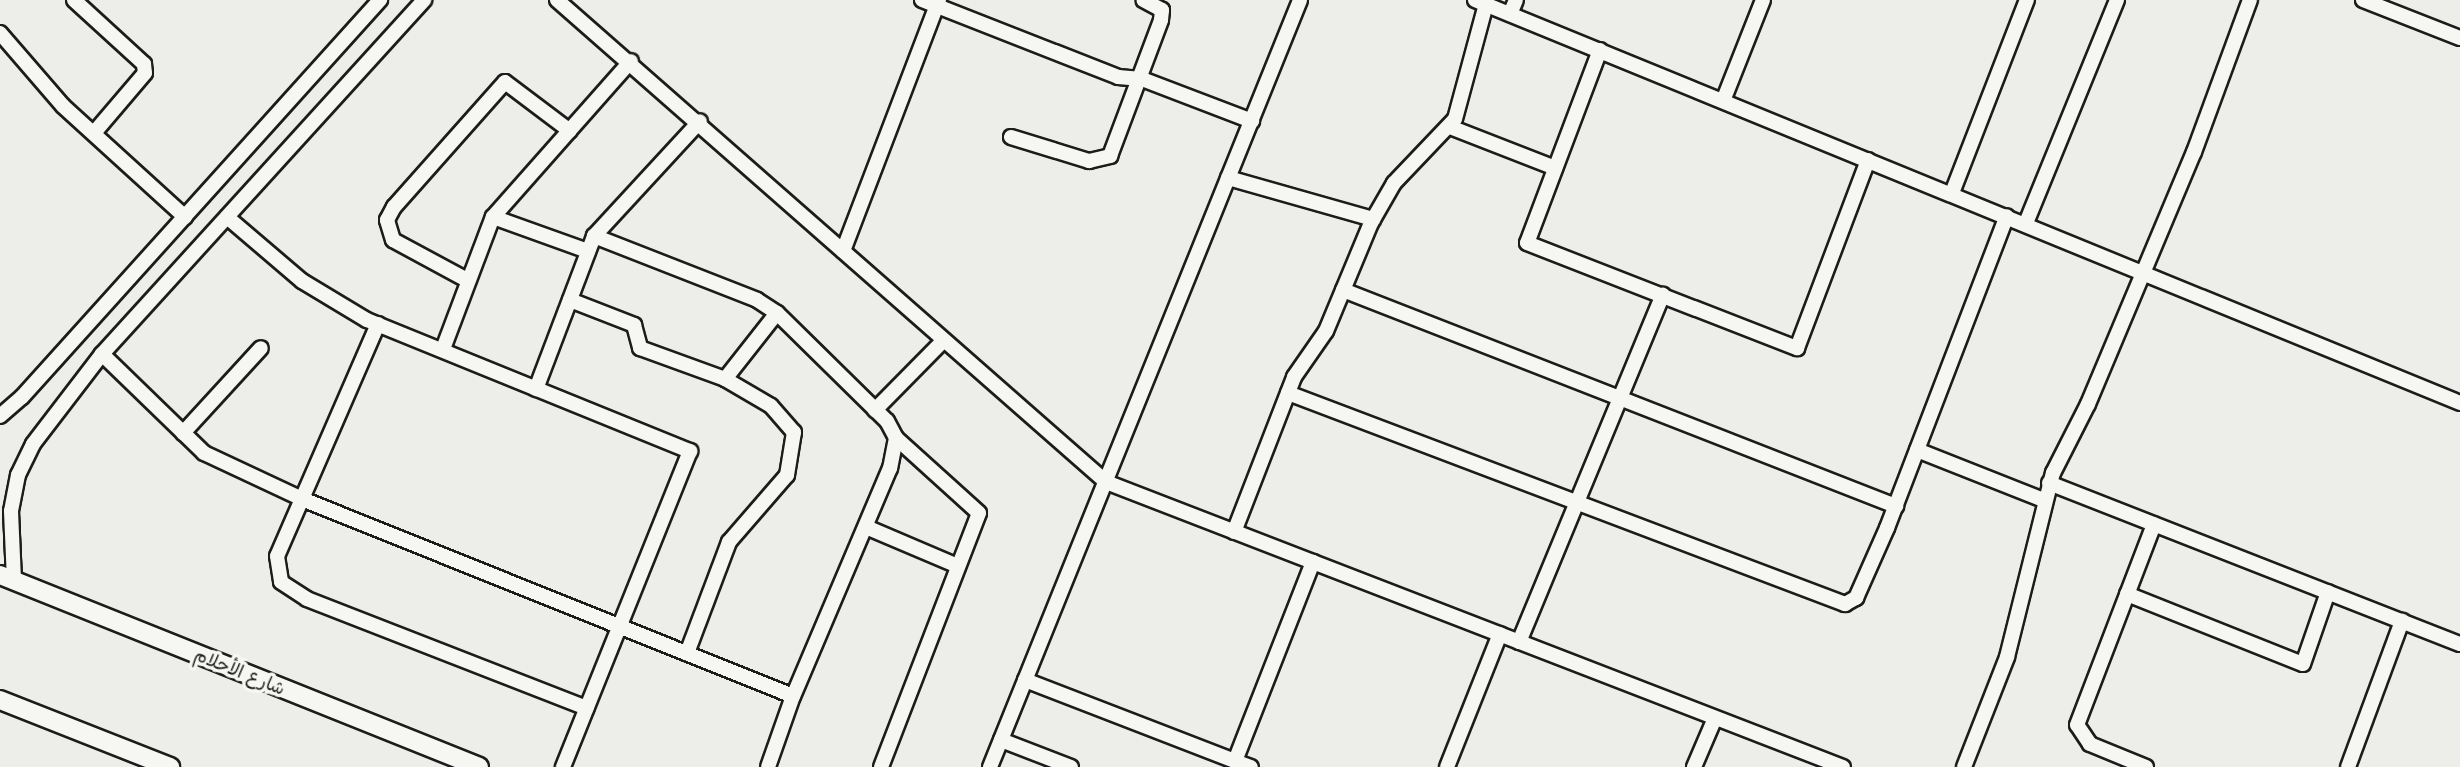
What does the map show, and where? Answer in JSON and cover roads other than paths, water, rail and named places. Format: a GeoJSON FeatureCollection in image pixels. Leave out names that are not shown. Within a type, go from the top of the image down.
{"type":"FeatureCollection","features":[{"type":"Feature","properties":{"kind":"main road","name":"شارع الأحلام"},"geometry":{"type":"LineString","coordinates":[[7,578],[479,767]]}},
{"type":"Feature","properties":{"kind":"main road"},"geometry":{"type":"LineString","coordinates":[[0,700],[170,767]]}},
{"type":"Feature","properties":{"kind":"street"},"geometry":{"type":"LineString","coordinates":[[74,0],[144,64],[145,73],[94,133]]}},
{"type":"Feature","properties":{"kind":"street"},"geometry":{"type":"LineString","coordinates":[[0,416],[185,217],[380,0]]}},
{"type":"Feature","properties":{"kind":"street"},"geometry":{"type":"LineString","coordinates":[[7,578],[10,522],[18,474],[33,444],[102,354],[424,0]]}},
{"type":"Feature","properties":{"kind":"street"},"geometry":{"type":"LineString","coordinates":[[557,0],[700,121],[943,341],[1106,482],[1843,767]]}},
{"type":"Feature","properties":{"kind":"street"},"geometry":{"type":"LineString","coordinates":[[922,0],[938,3],[1118,77],[1142,79],[1252,121]]}},
{"type":"Feature","properties":{"kind":"street"},"geometry":{"type":"LineString","coordinates":[[1011,136],[1101,161],[1110,156],[1142,79],[1162,10],[1143,0]]}},
{"type":"Feature","properties":{"kind":"street"},"geometry":{"type":"LineString","coordinates":[[989,767],[1300,0]]}},
{"type":"Feature","properties":{"kind":"street"},"geometry":{"type":"LineString","coordinates":[[1510,14],[1516,0]]}},
{"type":"Feature","properties":{"kind":"street"},"geometry":{"type":"LineString","coordinates":[[1723,101],[1763,0]]}},
{"type":"Feature","properties":{"kind":"street"},"geometry":{"type":"LineString","coordinates":[[1952,193],[2027,0]]}},
{"type":"Feature","properties":{"kind":"street"},"geometry":{"type":"LineString","coordinates":[[2025,223],[2117,0]]}},
{"type":"Feature","properties":{"kind":"street"},"geometry":{"type":"LineString","coordinates":[[1964,767],[2007,657],[2049,483],[2088,404],[2194,152],[2250,0]]}},
{"type":"Feature","properties":{"kind":"street"},"geometry":{"type":"LineString","coordinates":[[2362,0],[2460,38]]}},
{"type":"Feature","properties":{"kind":"street"},"geometry":{"type":"LineString","coordinates":[[1234,532],[1288,393],[1326,331],[1374,219],[1394,183],[1450,127],[1481,2],[2142,271],[2460,404]]}},
{"type":"Feature","properties":{"kind":"street"},"geometry":{"type":"LineString","coordinates":[[843,251],[938,3]]}},
{"type":"Feature","properties":{"kind":"street"},"geometry":{"type":"LineString","coordinates":[[0,33],[63,106],[185,217]]}},
{"type":"Feature","properties":{"kind":"street"},"geometry":{"type":"LineString","coordinates":[[1600,50],[1527,243],[1797,348],[1868,160]]}},
{"type":"Feature","properties":{"kind":"street"},"geometry":{"type":"LineString","coordinates":[[443,349],[493,217],[631,61]]}},
{"type":"Feature","properties":{"kind":"street"},"geometry":{"type":"LineString","coordinates":[[467,280],[393,240],[387,220],[394,207],[505,82],[570,131]]}},
{"type":"Feature","properties":{"kind":"street"},"geometry":{"type":"LineString","coordinates":[[536,389],[594,236],[700,121]]}},
{"type":"Feature","properties":{"kind":"street"},"geometry":{"type":"LineString","coordinates":[[1450,127],[1555,169]]}},
{"type":"Feature","properties":{"kind":"street"},"geometry":{"type":"LineString","coordinates":[[1228,178],[1374,219]]}},
{"type":"Feature","properties":{"kind":"street"},"geometry":{"type":"LineString","coordinates":[[1288,393],[1845,604],[1856,598],[1896,506],[2007,216]]}},
{"type":"Feature","properties":{"kind":"street"},"geometry":{"type":"LineString","coordinates":[[227,217],[302,281],[378,324],[690,451],[563,767]]}},
{"type":"Feature","properties":{"kind":"street"},"geometry":{"type":"LineString","coordinates":[[493,217],[588,251]]}},
{"type":"Feature","properties":{"kind":"street"},"geometry":{"type":"LineString","coordinates":[[594,236],[757,300],[777,313],[875,410],[896,438],[979,513],[881,767]]}},
{"type":"Feature","properties":{"kind":"street"},"geometry":{"type":"LineString","coordinates":[[1343,290],[1896,506]]}},
{"type":"Feature","properties":{"kind":"street"},"geometry":{"type":"LineString","coordinates":[[1519,642],[1663,295]]}},
{"type":"Feature","properties":{"kind":"street"},"geometry":{"type":"LineString","coordinates":[[570,300],[635,325],[640,348],[725,379],[771,406],[794,432],[795,442],[788,475],[729,542],[687,653]]}},
{"type":"Feature","properties":{"kind":"street"},"geometry":{"type":"LineString","coordinates":[[725,379],[777,313]]}},
{"type":"Feature","properties":{"kind":"street"},"geometry":{"type":"LineString","coordinates":[[378,324],[277,556],[281,582],[294,593],[586,708]]}},
{"type":"Feature","properties":{"kind":"street"},"geometry":{"type":"LineString","coordinates":[[875,410],[943,341]]}},
{"type":"Feature","properties":{"kind":"street"},"geometry":{"type":"LineString","coordinates":[[183,433],[261,348]]}},
{"type":"Feature","properties":{"kind":"street"},"geometry":{"type":"LineString","coordinates":[[102,354],[204,453],[302,499],[793,696]]}},
{"type":"Feature","properties":{"kind":"street"},"geometry":{"type":"LineString","coordinates":[[768,767],[793,696],[890,468],[896,438]]}},
{"type":"Feature","properties":{"kind":"street"},"geometry":{"type":"LineString","coordinates":[[1917,450],[2043,500]]}},
{"type":"Feature","properties":{"kind":"street"},"geometry":{"type":"LineString","coordinates":[[2049,483],[2460,644]]}},
{"type":"Feature","properties":{"kind":"street"},"geometry":{"type":"LineString","coordinates":[[2146,767],[2090,744],[2077,724],[2154,524]]}},
{"type":"Feature","properties":{"kind":"street"},"geometry":{"type":"LineString","coordinates":[[866,527],[958,566]]}},
{"type":"Feature","properties":{"kind":"street"},"geometry":{"type":"LineString","coordinates":[[1235,761],[1313,562]]}},
{"type":"Feature","properties":{"kind":"street"},"geometry":{"type":"LineString","coordinates":[[2127,594],[2303,663],[2328,592]]}},
{"type":"Feature","properties":{"kind":"street"},"geometry":{"type":"LineString","coordinates":[[2348,767],[2402,621]]}},
{"type":"Feature","properties":{"kind":"street"},"geometry":{"type":"LineString","coordinates":[[1447,767],[1500,634]]}},
{"type":"Feature","properties":{"kind":"street"},"geometry":{"type":"LineString","coordinates":[[1025,680],[1251,767]]}},
{"type":"Feature","properties":{"kind":"street"},"geometry":{"type":"LineString","coordinates":[[1695,767],[1715,718]]}},
{"type":"Feature","properties":{"kind":"street"},"geometry":{"type":"LineString","coordinates":[[1001,740],[1071,767]]}}]}
